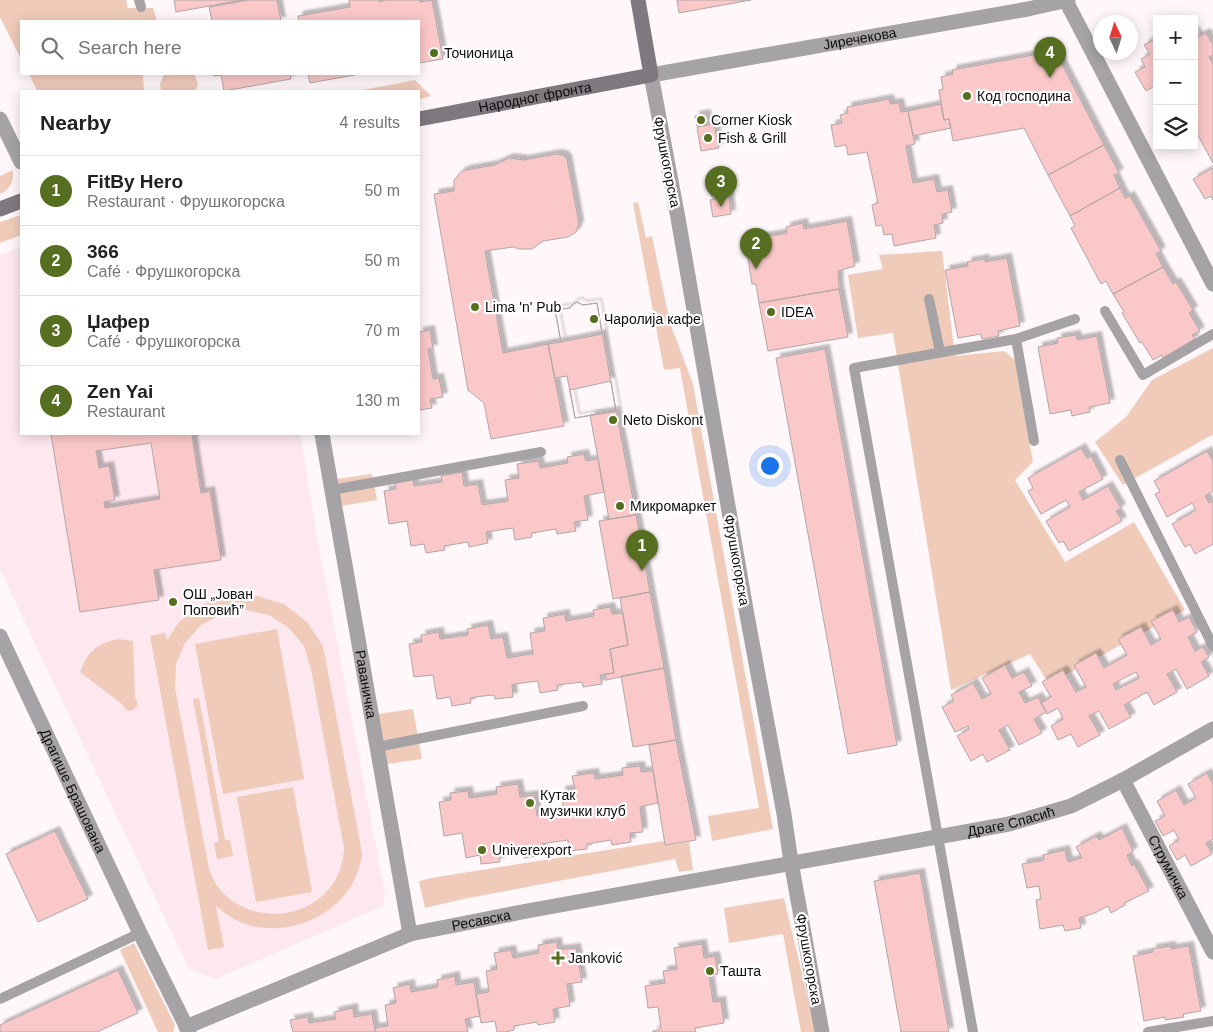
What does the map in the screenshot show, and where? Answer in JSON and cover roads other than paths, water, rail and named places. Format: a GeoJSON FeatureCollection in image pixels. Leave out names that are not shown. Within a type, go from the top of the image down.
{"type":"FeatureCollection","features":[{"type":"Feature","properties":{"kind":"street","name":"Фрушкогорска"},"geometry":{"type":"LineString","coordinates":[[638,0],[822,1032]]}},
{"type":"Feature","properties":{"kind":"street","name":"Јиречекова"},"geometry":{"type":"LineString","coordinates":[[651,75],[1001,14],[1067,0]]}},
{"type":"Feature","properties":{"kind":"street"},"geometry":{"type":"LineString","coordinates":[[1067,0],[1213,284]]}},
{"type":"Feature","properties":{"kind":"street","name":"Народног фронта"},"geometry":{"type":"LineString","coordinates":[[420,119],[651,75]]}},
{"type":"Feature","properties":{"kind":"street"},"geometry":{"type":"LineString","coordinates":[[0,119],[20,160]]}},
{"type":"Feature","properties":{"kind":"street"},"geometry":{"type":"LineString","coordinates":[[0,209],[20,201]]}},
{"type":"Feature","properties":{"kind":"street","name":"Раваничка"},"geometry":{"type":"LineString","coordinates":[[322,435],[410,934]]}},
{"type":"Feature","properties":{"kind":"street","name":"Драгише Брашована"},"geometry":{"type":"LineString","coordinates":[[2,645],[188,1030]]}},
{"type":"Feature","properties":{"kind":"street","name":"Драге Спасић"},"geometry":{"type":"LineString","coordinates":[[791,862],[1009,824],[1071,806],[1123,780],[1213,729]]}},
{"type":"Feature","properties":{"kind":"street","name":"Струмичка"},"geometry":{"type":"LineString","coordinates":[[1123,780],[1213,952]]}},
{"type":"Feature","properties":{"kind":"street","name":"Ресавска"},"geometry":{"type":"LineString","coordinates":[[188,1030],[410,934],[791,862]]}},
{"type":"Feature","properties":{"kind":"lane"},"geometry":{"type":"LineString","coordinates":[[929,299],[940,352]]}},
{"type":"Feature","properties":{"kind":"lane"},"geometry":{"type":"LineString","coordinates":[[1105,311],[1143,375],[1213,334]]}},
{"type":"Feature","properties":{"kind":"lane"},"geometry":{"type":"LineString","coordinates":[[973,1032],[854,368],[1016,339],[1075,318]]}},
{"type":"Feature","properties":{"kind":"lane"},"geometry":{"type":"LineString","coordinates":[[1016,339],[1034,441]]}},
{"type":"Feature","properties":{"kind":"lane"},"geometry":{"type":"LineString","coordinates":[[332,490],[540,452]]}},
{"type":"Feature","properties":{"kind":"lane"},"geometry":{"type":"LineString","coordinates":[[1120,460],[1213,646]]}},
{"type":"Feature","properties":{"kind":"lane"},"geometry":{"type":"LineString","coordinates":[[377,747],[583,706]]}},
{"type":"Feature","properties":{"kind":"lane"},"geometry":{"type":"LineString","coordinates":[[0,998],[140,933]]}},
{"type":"Feature","properties":{"kind":"lane"},"geometry":{"type":"LineString","coordinates":[[1148,1032],[1213,1021]]}},
{"type":"Feature","properties":{"kind":"place","name":"Точионица"},"geometry":{"type":"Point","coordinates":[434,53]}},
{"type":"Feature","properties":{"kind":"place","name":"Zen Yai"},"geometry":{"type":"Point","coordinates":[1050,78]}},
{"type":"Feature","properties":{"kind":"place","name":"Код господина"},"geometry":{"type":"Point","coordinates":[967,96]}},
{"type":"Feature","properties":{"kind":"place","name":"Corner Kiosk"},"geometry":{"type":"Point","coordinates":[701,120]}},
{"type":"Feature","properties":{"kind":"place","name":"Fish & Grill"},"geometry":{"type":"Point","coordinates":[708,138]}},
{"type":"Feature","properties":{"kind":"place","name":"Џафер"},"geometry":{"type":"Point","coordinates":[721,207]}},
{"type":"Feature","properties":{"kind":"place","name":"366"},"geometry":{"type":"Point","coordinates":[756,269]}},
{"type":"Feature","properties":{"kind":"place","name":"Lima 'n' Pub"},"geometry":{"type":"Point","coordinates":[475,307]}},
{"type":"Feature","properties":{"kind":"place","name":"IDEA"},"geometry":{"type":"Point","coordinates":[771,312]}},
{"type":"Feature","properties":{"kind":"place","name":"Чаролија кафе"},"geometry":{"type":"Point","coordinates":[594,319]}},
{"type":"Feature","properties":{"kind":"place","name":"Neto Diskont"},"geometry":{"type":"Point","coordinates":[613,420]}},
{"type":"Feature","properties":{"kind":"place","name":"Микромаркет"},"geometry":{"type":"Point","coordinates":[620,506]}},
{"type":"Feature","properties":{"kind":"place","name":"FitBy Hero"},"geometry":{"type":"Point","coordinates":[642,571]}},
{"type":"Feature","properties":{"kind":"place","name":"ОШ „Јован Поповић”"},"geometry":{"type":"Point","coordinates":[173,602]}},
{"type":"Feature","properties":{"kind":"place","name":"Кутак музички клуб"},"geometry":{"type":"Point","coordinates":[530,803]}},
{"type":"Feature","properties":{"kind":"place","name":"Univerexport"},"geometry":{"type":"Point","coordinates":[482,850]}},
{"type":"Feature","properties":{"kind":"place","name":"Janković"},"geometry":{"type":"Point","coordinates":[558,958]}},
{"type":"Feature","properties":{"kind":"place","name":"Ташта"},"geometry":{"type":"Point","coordinates":[710,971]}}]}
